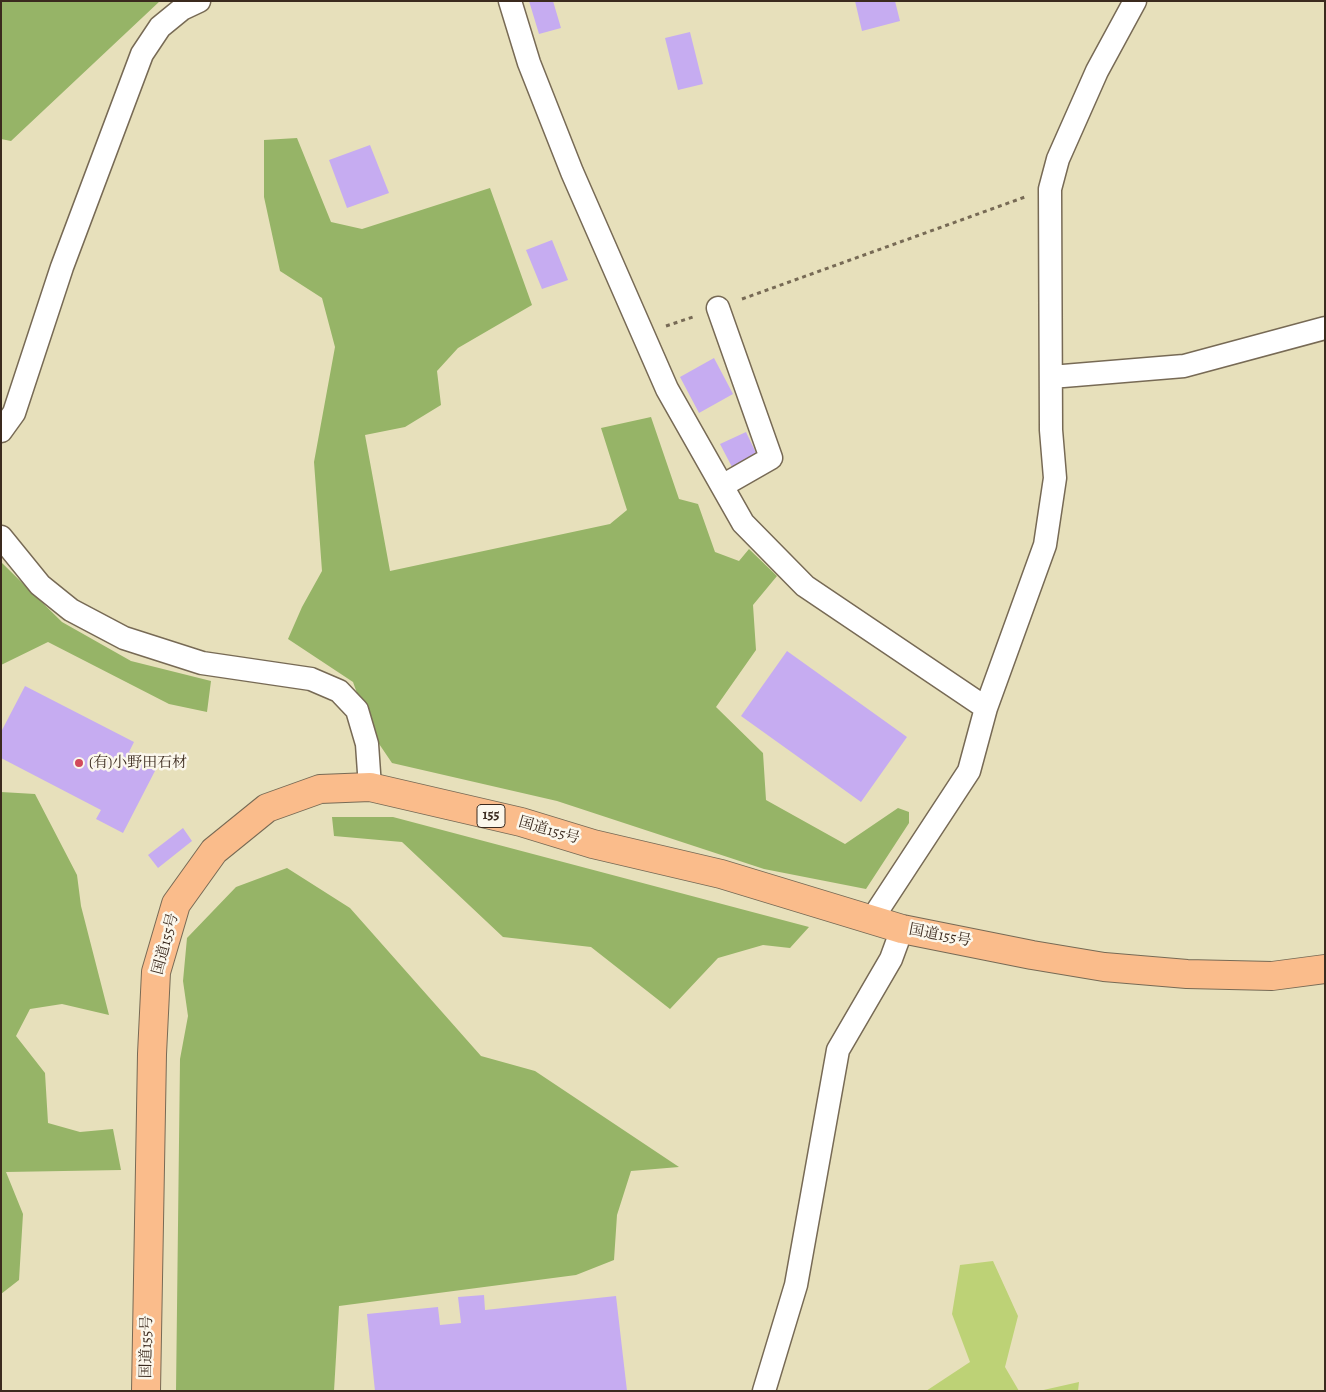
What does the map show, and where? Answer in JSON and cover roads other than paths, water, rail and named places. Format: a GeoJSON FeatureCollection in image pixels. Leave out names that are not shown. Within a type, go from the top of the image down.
{"type":"FeatureCollection","features":[{"type":"Feature","properties":{"kind":"highway","name":"国道155号"},"geometry":{"type":"LineString","coordinates":[[146,1391],[152,1054],[156,972],[176,904],[214,851],[267,808],[320,789],[370,787],[521,822],[593,844],[721,874],[902,929],[1032,955],[1104,967],[1187,974],[1272,976],[1325,969]]}},
{"type":"Feature","properties":{"kind":"street"},"geometry":{"type":"LineString","coordinates":[[1,431],[14,413],[62,267],[142,54],[160,27],[182,9],[199,1]]}},
{"type":"Feature","properties":{"kind":"street"},"geometry":{"type":"LineString","coordinates":[[510,1],[528,63],[572,172],[645,334],[667,389],[743,523],[804,586],[986,708]]}},
{"type":"Feature","properties":{"kind":"street"},"geometry":{"type":"LineString","coordinates":[[872,920],[969,771],[986,708],[1045,544],[1055,478],[1051,377],[1050,189],[1058,159],[1098,71],[1135,1]]}},
{"type":"Feature","properties":{"kind":"street"},"geometry":{"type":"LineString","coordinates":[[718,308],[771,458],[722,486]]}},
{"type":"Feature","properties":{"kind":"street"},"geometry":{"type":"LineString","coordinates":[[1051,377],[1184,366],[1325,328]]}},
{"type":"Feature","properties":{"kind":"street"},"geometry":{"type":"LineString","coordinates":[[1,537],[40,585],[71,610],[124,638],[202,663],[311,679],[339,691],[357,710],[367,744],[370,787]]}},
{"type":"Feature","properties":{"kind":"street"},"geometry":{"type":"LineString","coordinates":[[764,1391],[796,1286],[838,1050],[891,959],[902,929]]}},
{"type":"Feature","properties":{"kind":"place","name":"(有)小野田石材"},"geometry":{"type":"Point","coordinates":[79,763]}}]}
